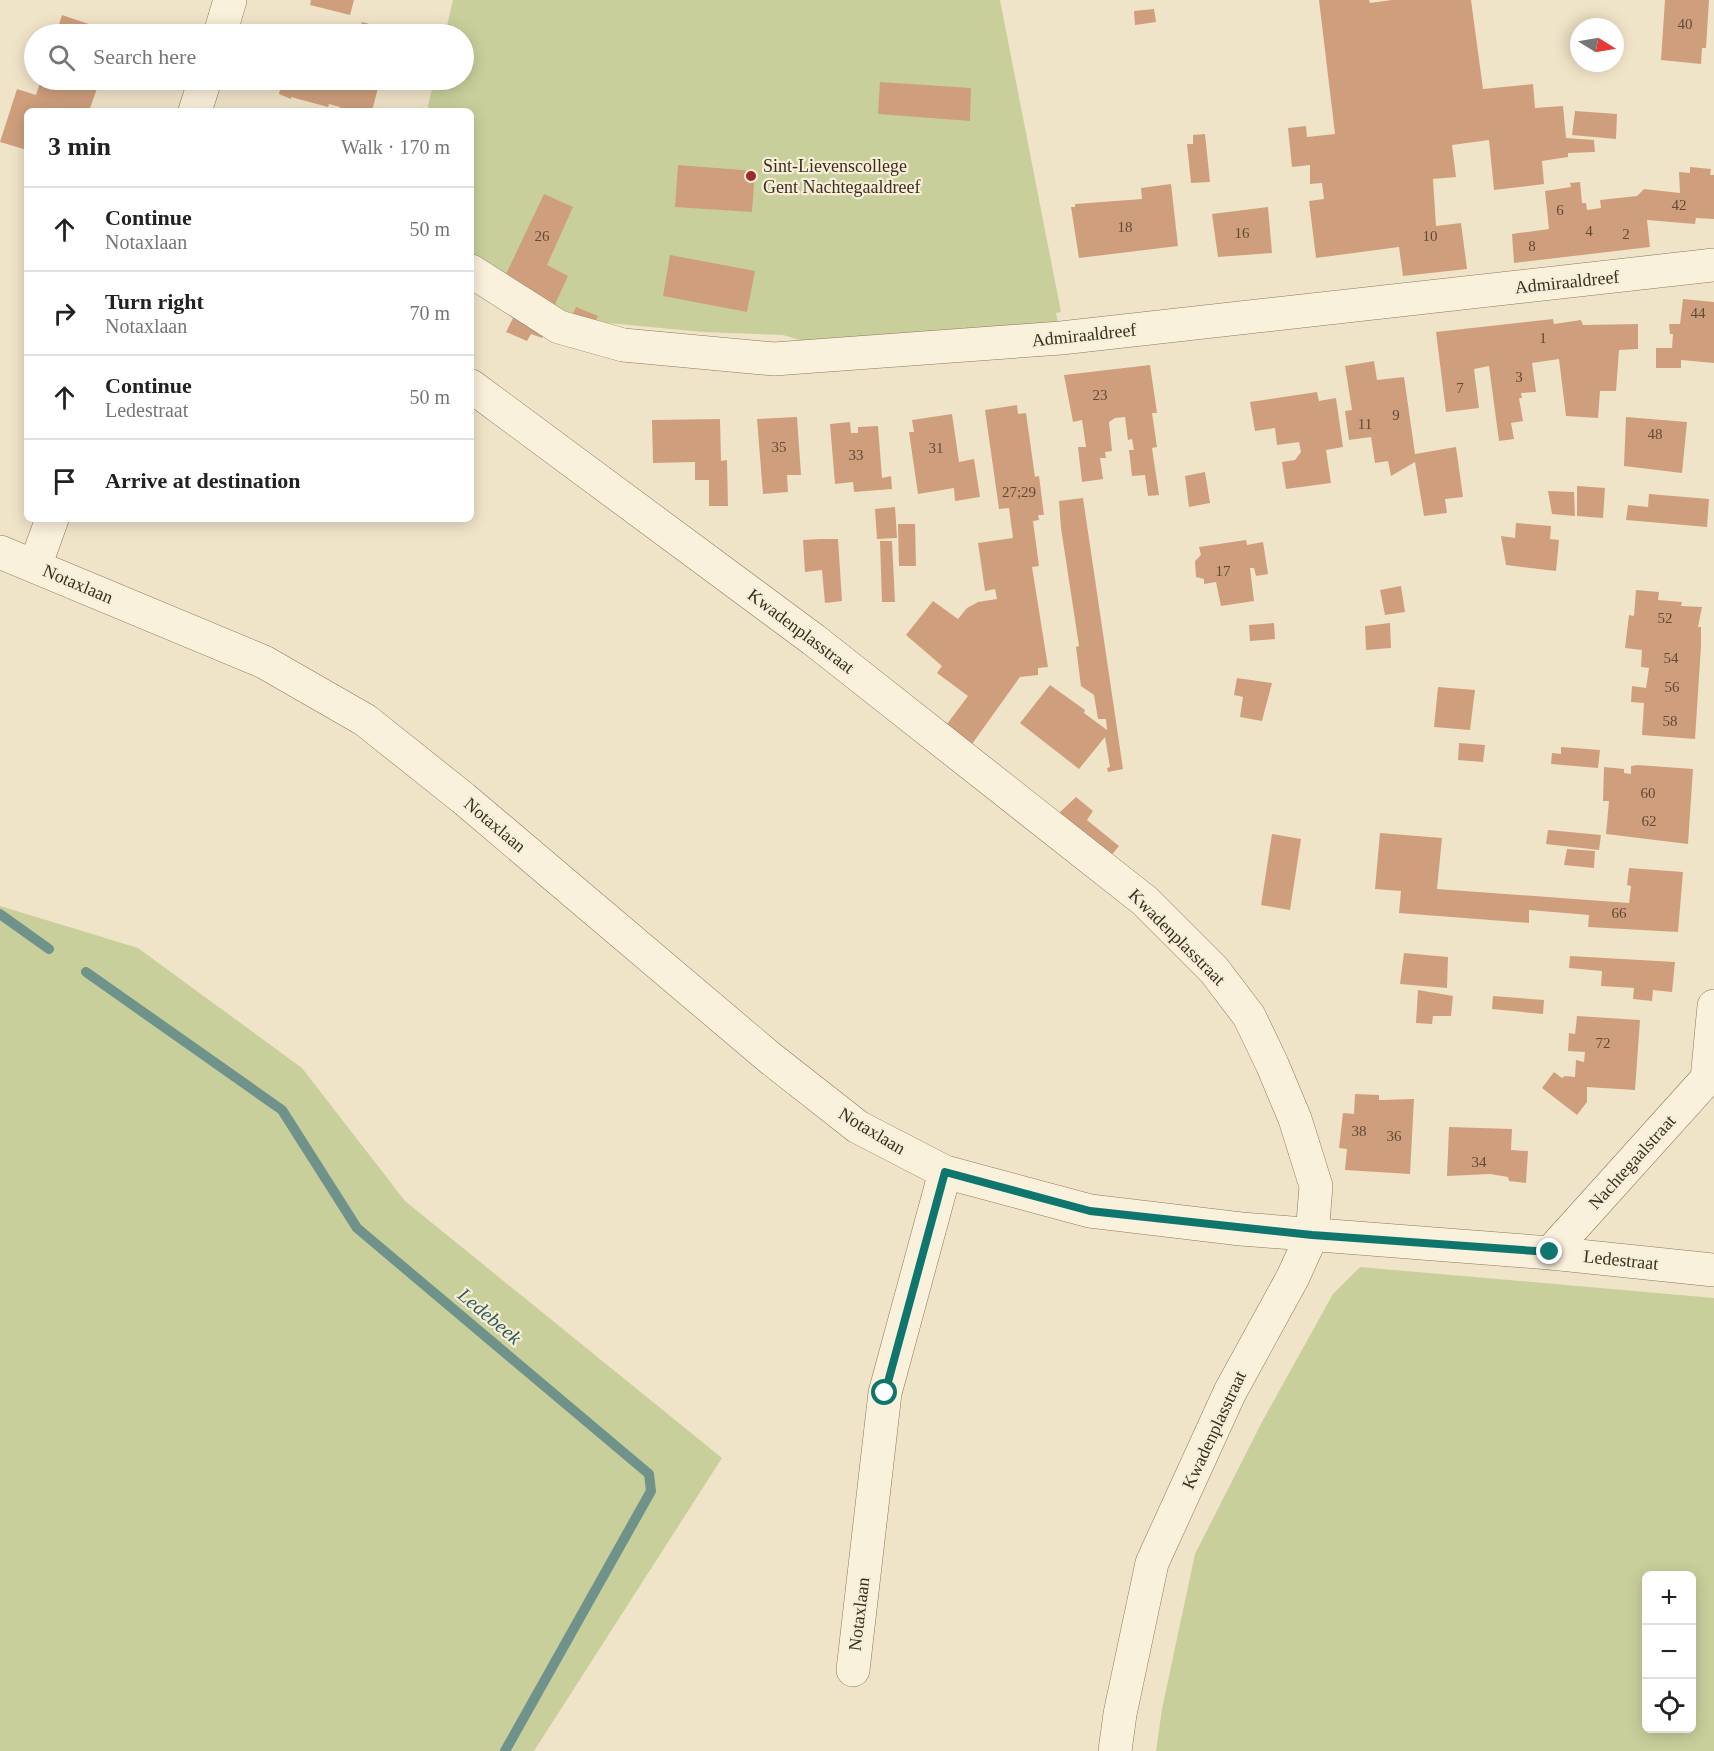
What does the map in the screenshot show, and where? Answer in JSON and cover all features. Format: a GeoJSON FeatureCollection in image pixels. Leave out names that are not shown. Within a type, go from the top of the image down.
{"type":"FeatureCollection","features":[{"type":"Feature","properties":{"kind":"street"},"geometry":{"type":"LineString","coordinates":[[223,24],[230,0]]}},
{"type":"Feature","properties":{"kind":"street"},"geometry":{"type":"LineString","coordinates":[[196,108],[202,90]]}},
{"type":"Feature","properties":{"kind":"street","name":"Admiraaldreef"},"geometry":{"type":"LineString","coordinates":[[474,273],[559,327],[623,345],[774,359],[1061,338],[1714,265]]}},
{"type":"Feature","properties":{"kind":"street","name":"Kwadenplasstraat"},"geometry":{"type":"LineString","coordinates":[[474,388],[814,640],[1029,807],[1152,908],[1214,970],[1249,1016],[1272,1064],[1295,1119],[1316,1185],[1312,1235],[1293,1277],[1230,1392],[1152,1563],[1120,1714],[1115,1751]]}},
{"type":"Feature","properties":{"kind":"street"},"geometry":{"type":"LineString","coordinates":[[35,566],[51,522]]}},
{"type":"Feature","properties":{"kind":"street","name":"Notaxlaan"},"geometry":{"type":"LineString","coordinates":[[0,552],[264,662],[365,720],[463,798],[770,1058],[858,1126],[945,1172],[1090,1211],[1312,1235]]}},
{"type":"Feature","properties":{"kind":"street"},"geometry":{"type":"LineString","coordinates":[[1710,1075],[1714,1006]]}},
{"type":"Feature","properties":{"kind":"street","name":"Nachtegaalstraat"},"geometry":{"type":"LineString","coordinates":[[1550,1252],[1710,1075]]}},
{"type":"Feature","properties":{"kind":"street","name":"Notaxlaan"},"geometry":{"type":"LineString","coordinates":[[853,1670],[885,1393],[945,1172]]}},
{"type":"Feature","properties":{"kind":"street","name":"Ledestraat"},"geometry":{"type":"LineString","coordinates":[[1312,1235],[1550,1252],[1714,1270]]}},
{"type":"Feature","properties":{"kind":"green space","name":"Sint-Lievenscollege Gent Nachtegaaldreef"},"geometry":{"type":"Polygon","coordinates":[[[453,0],[1000,0],[1061,312],[1056,313],[1061,338],[847,354],[783,335],[703,332],[565,319],[474,268],[474,108],[428,108],[432,90],[474,90],[474,24],[447,24],[453,0]]]}},
{"type":"Feature","properties":{"kind":"green space"},"geometry":{"type":"Polygon","coordinates":[[[0,906],[138,948],[302,1068],[405,1201],[722,1458],[534,1751],[0,1751],[0,906]]]}},
{"type":"Feature","properties":{"kind":"green space"},"geometry":{"type":"Polygon","coordinates":[[[1360,1267],[1714,1298],[1714,1751],[1156,1751],[1162,1709],[1195,1554],[1263,1420],[1333,1294],[1360,1267]]]}},
{"type":"Feature","properties":{"kind":"building"},"geometry":{"type":"Polygon","coordinates":[[[311,0],[354,0],[350,15],[310,5],[311,0]]]}},
{"type":"Feature","properties":{"kind":"building"},"geometry":{"type":"Polygon","coordinates":[[[1319,0],[1369,0],[1370,3],[1392,0],[1471,0],[1483,89],[1533,84],[1535,108],[1563,106],[1566,138],[1594,140],[1595,152],[1568,153],[1568,157],[1542,161],[1544,184],[1494,190],[1489,140],[1452,145],[1456,177],[1433,179],[1436,226],[1461,223],[1467,269],[1403,276],[1399,247],[1316,258],[1309,201],[1324,199],[1322,183],[1310,184],[1310,165],[1292,167],[1288,128],[1306,126],[1307,137],[1335,134],[1319,0]]]}},
{"type":"Feature","properties":{"kind":"building"},"geometry":{"type":"Polygon","coordinates":[[[1665,0],[1709,0],[1706,48],[1702,48],[1701,64],[1661,60],[1665,0]]]}},
{"type":"Feature","properties":{"kind":"building"},"geometry":{"type":"Polygon","coordinates":[[[1154,9],[1156,22],[1135,25],[1134,11],[1154,9]]]}},
{"type":"Feature","properties":{"kind":"building"},"geometry":{"type":"Polygon","coordinates":[[[62,15],[89,24],[59,24],[62,15]]]}},
{"type":"Feature","properties":{"kind":"building"},"geometry":{"type":"Polygon","coordinates":[[[880,82],[971,88],[970,121],[878,114],[880,82]]]}},
{"type":"Feature","properties":{"kind":"building"},"geometry":{"type":"Polygon","coordinates":[[[17,89],[36,95],[38,90],[96,90],[90,108],[24,108],[24,149],[0,142],[17,89]]]}},
{"type":"Feature","properties":{"kind":"building"},"geometry":{"type":"Polygon","coordinates":[[[280,90],[377,90],[373,108],[340,108],[329,104],[328,107],[279,94],[280,90]]]}},
{"type":"Feature","properties":{"kind":"building"},"geometry":{"type":"Polygon","coordinates":[[[1575,111],[1617,114],[1616,139],[1572,135],[1575,111]]]}},
{"type":"Feature","properties":{"kind":"building"},"geometry":{"type":"Polygon","coordinates":[[[1205,134],[1210,182],[1191,183],[1187,144],[1193,144],[1193,135],[1205,134]]]}},
{"type":"Feature","properties":{"kind":"building"},"geometry":{"type":"Polygon","coordinates":[[[678,165],[755,171],[752,212],[675,207],[678,165]]]}},
{"type":"Feature","properties":{"kind":"building"},"geometry":{"type":"Polygon","coordinates":[[[1690,167],[1711,169],[1710,175],[1714,175],[1714,219],[1696,218],[1695,224],[1647,220],[1650,247],[1514,263],[1512,234],[1549,229],[1545,191],[1571,187],[1570,183],[1580,182],[1582,203],[1586,203],[1587,210],[1601,208],[1600,200],[1637,196],[1644,189],[1680,193],[1679,172],[1690,173],[1690,167]]]}},
{"type":"Feature","properties":{"kind":"building"},"geometry":{"type":"Polygon","coordinates":[[[1171,184],[1178,246],[1079,258],[1071,207],[1075,207],[1075,204],[1142,199],[1141,188],[1171,184]]]}},
{"type":"Feature","properties":{"kind":"building"},"geometry":{"type":"Polygon","coordinates":[[[544,194],[573,207],[547,265],[568,276],[551,313],[499,289],[544,194]]]}},
{"type":"Feature","properties":{"kind":"building"},"geometry":{"type":"Polygon","coordinates":[[[1268,207],[1272,253],[1218,257],[1212,214],[1268,207]]]}},
{"type":"Feature","properties":{"kind":"building"},"geometry":{"type":"Polygon","coordinates":[[[670,255],[755,271],[747,312],[663,296],[670,255]]]}},
{"type":"Feature","properties":{"kind":"building"},"geometry":{"type":"Polygon","coordinates":[[[1683,299],[1714,302],[1714,363],[1681,360],[1681,368],[1656,368],[1656,348],[1672,348],[1673,334],[1670,334],[1669,324],[1680,324],[1683,299]]]}},
{"type":"Feature","properties":{"kind":"building"},"geometry":{"type":"Polygon","coordinates":[[[576,307],[598,316],[591,332],[569,322],[576,307]]]}},
{"type":"Feature","properties":{"kind":"building"},"geometry":{"type":"Polygon","coordinates":[[[513,318],[544,333],[542,338],[531,334],[527,341],[506,332],[513,318]]]}},
{"type":"Feature","properties":{"kind":"building"},"geometry":{"type":"Polygon","coordinates":[[[1553,319],[1554,324],[1581,320],[1583,325],[1638,324],[1638,349],[1619,350],[1616,391],[1600,391],[1598,418],[1566,416],[1559,359],[1532,363],[1536,392],[1521,393],[1522,398],[1519,398],[1523,421],[1511,423],[1514,439],[1499,441],[1489,366],[1474,369],[1479,408],[1446,412],[1436,332],[1553,319]]]}},
{"type":"Feature","properties":{"kind":"building"},"geometry":{"type":"Polygon","coordinates":[[[1374,361],[1377,380],[1404,377],[1415,454],[1456,447],[1463,497],[1445,499],[1447,513],[1424,516],[1415,462],[1391,476],[1388,461],[1375,463],[1371,437],[1349,440],[1345,411],[1352,410],[1345,366],[1374,361]]]}},
{"type":"Feature","properties":{"kind":"building"},"geometry":{"type":"Polygon","coordinates":[[[1150,365],[1157,413],[1152,413],[1157,447],[1152,448],[1159,495],[1148,496],[1145,475],[1132,476],[1129,450],[1134,450],[1132,439],[1128,440],[1125,417],[1115,418],[1109,422],[1112,451],[1105,452],[1106,458],[1100,458],[1103,479],[1082,482],[1078,447],[1086,447],[1082,420],[1073,422],[1064,375],[1150,365]]]}},
{"type":"Feature","properties":{"kind":"building"},"geometry":{"type":"Polygon","coordinates":[[[1317,392],[1319,401],[1336,398],[1343,447],[1326,450],[1331,483],[1286,489],[1282,462],[1295,460],[1301,452],[1299,442],[1277,445],[1275,428],[1255,431],[1250,402],[1317,392]]]}},
{"type":"Feature","properties":{"kind":"building"},"geometry":{"type":"Polygon","coordinates":[[[1017,405],[1018,414],[1026,413],[1035,477],[1039,476],[1044,515],[1038,515],[1039,520],[1033,521],[1039,566],[1032,567],[1048,667],[1038,668],[1038,675],[1020,677],[972,744],[947,724],[968,696],[937,673],[942,666],[906,635],[933,601],[958,619],[967,608],[978,602],[997,599],[995,589],[985,591],[978,543],[1013,538],[1009,508],[999,509],[985,410],[1017,405]]]}},
{"type":"Feature","properties":{"kind":"building"},"geometry":{"type":"Polygon","coordinates":[[[952,414],[959,462],[974,459],[980,497],[955,501],[954,488],[918,494],[909,432],[914,432],[912,420],[952,414]]]}},
{"type":"Feature","properties":{"kind":"building"},"geometry":{"type":"Polygon","coordinates":[[[797,417],[801,475],[787,475],[788,492],[763,494],[757,419],[797,417]]]}},
{"type":"Feature","properties":{"kind":"building"},"geometry":{"type":"Polygon","coordinates":[[[1626,417],[1687,422],[1682,473],[1624,466],[1626,417]]]}},
{"type":"Feature","properties":{"kind":"building"},"geometry":{"type":"Polygon","coordinates":[[[720,419],[721,461],[727,460],[728,506],[709,506],[709,480],[695,480],[695,462],[653,463],[652,420],[720,419]]]}},
{"type":"Feature","properties":{"kind":"building"},"geometry":{"type":"Polygon","coordinates":[[[850,422],[851,433],[858,433],[858,427],[878,426],[882,478],[891,476],[892,489],[854,492],[853,482],[835,484],[830,424],[850,422]]]}},
{"type":"Feature","properties":{"kind":"building"},"geometry":{"type":"Polygon","coordinates":[[[1205,472],[1210,503],[1189,507],[1185,476],[1205,472]]]}},
{"type":"Feature","properties":{"kind":"building"},"geometry":{"type":"Polygon","coordinates":[[[1577,486],[1605,488],[1603,518],[1577,516],[1577,486]]]}},
{"type":"Feature","properties":{"kind":"building"},"geometry":{"type":"Polygon","coordinates":[[[1548,491],[1574,492],[1575,516],[1552,514],[1548,491]]]}},
{"type":"Feature","properties":{"kind":"building"},"geometry":{"type":"Polygon","coordinates":[[[1649,494],[1709,499],[1707,527],[1626,520],[1628,505],[1648,507],[1649,494]]]}},
{"type":"Feature","properties":{"kind":"building"},"geometry":{"type":"Polygon","coordinates":[[[1083,498],[1123,769],[1108,772],[1107,768],[1110,767],[1105,737],[1079,769],[1020,723],[1050,685],[1085,710],[1084,713],[1107,730],[1106,719],[1098,719],[1094,695],[1081,686],[1076,647],[1079,646],[1061,528],[1059,501],[1083,498]]]}},
{"type":"Feature","properties":{"kind":"building"},"geometry":{"type":"Polygon","coordinates":[[[895,507],[897,538],[877,539],[875,509],[895,507]]]}},
{"type":"Feature","properties":{"kind":"building"},"geometry":{"type":"Polygon","coordinates":[[[1516,523],[1551,526],[1550,539],[1559,540],[1556,571],[1506,565],[1501,536],[1515,538],[1516,523]]]}},
{"type":"Feature","properties":{"kind":"building"},"geometry":{"type":"Polygon","coordinates":[[[898,524],[915,524],[916,566],[899,566],[898,524]]]}},
{"type":"Feature","properties":{"kind":"building"},"geometry":{"type":"Polygon","coordinates":[[[838,539],[842,601],[825,603],[822,570],[805,572],[803,540],[838,539]]]}},
{"type":"Feature","properties":{"kind":"building"},"geometry":{"type":"Polygon","coordinates":[[[1246,540],[1247,545],[1263,542],[1268,574],[1256,576],[1254,568],[1250,568],[1254,601],[1221,606],[1216,582],[1204,584],[1204,579],[1196,577],[1195,561],[1201,555],[1199,547],[1246,540]]]}},
{"type":"Feature","properties":{"kind":"building"},"geometry":{"type":"Polygon","coordinates":[[[880,541],[892,541],[895,602],[882,602],[880,541]]]}},
{"type":"Feature","properties":{"kind":"building"},"geometry":{"type":"Polygon","coordinates":[[[1401,586],[1405,612],[1385,615],[1380,590],[1401,586]]]}},
{"type":"Feature","properties":{"kind":"building"},"geometry":{"type":"Polygon","coordinates":[[[1636,590],[1659,592],[1658,600],[1682,602],[1681,606],[1702,607],[1698,627],[1701,627],[1701,646],[1695,739],[1642,735],[1644,703],[1631,702],[1632,686],[1646,688],[1649,668],[1641,667],[1642,650],[1625,648],[1629,615],[1634,616],[1636,590]]]}},
{"type":"Feature","properties":{"kind":"building"},"geometry":{"type":"Polygon","coordinates":[[[1274,623],[1275,639],[1250,641],[1249,625],[1274,623]]]}},
{"type":"Feature","properties":{"kind":"building"},"geometry":{"type":"Polygon","coordinates":[[[1390,623],[1391,648],[1366,650],[1365,626],[1390,623]]]}},
{"type":"Feature","properties":{"kind":"building"},"geometry":{"type":"Polygon","coordinates":[[[1237,678],[1272,683],[1262,721],[1240,717],[1243,697],[1234,695],[1237,678]]]}},
{"type":"Feature","properties":{"kind":"building"},"geometry":{"type":"Polygon","coordinates":[[[1438,687],[1475,690],[1470,730],[1434,727],[1438,687]]]}},
{"type":"Feature","properties":{"kind":"building"},"geometry":{"type":"Polygon","coordinates":[[[1459,743],[1485,745],[1483,762],[1458,760],[1459,743]]]}},
{"type":"Feature","properties":{"kind":"building"},"geometry":{"type":"Polygon","coordinates":[[[1561,747],[1600,750],[1598,768],[1551,764],[1552,753],[1561,754],[1561,747]]]}},
{"type":"Feature","properties":{"kind":"building"},"geometry":{"type":"Polygon","coordinates":[[[1631,766],[1693,769],[1688,844],[1606,834],[1609,801],[1603,801],[1604,767],[1624,769],[1624,773],[1631,774],[1631,766]]]}},
{"type":"Feature","properties":{"kind":"building"},"geometry":{"type":"Polygon","coordinates":[[[1076,797],[1093,811],[1087,820],[1119,846],[1110,857],[1058,814],[1076,797]]]}},
{"type":"Feature","properties":{"kind":"building"},"geometry":{"type":"Polygon","coordinates":[[[1548,830],[1601,835],[1599,850],[1546,844],[1548,830]]]}},
{"type":"Feature","properties":{"kind":"building"},"geometry":{"type":"Polygon","coordinates":[[[1380,833],[1442,838],[1437,889],[1629,903],[1631,886],[1627,885],[1629,868],[1683,872],[1678,932],[1588,927],[1589,915],[1529,910],[1529,923],[1399,913],[1401,891],[1375,889],[1380,833]]]}},
{"type":"Feature","properties":{"kind":"building"},"geometry":{"type":"Polygon","coordinates":[[[1272,834],[1301,839],[1290,910],[1261,905],[1272,834]]]}},
{"type":"Feature","properties":{"kind":"building"},"geometry":{"type":"Polygon","coordinates":[[[1567,849],[1595,851],[1594,868],[1564,865],[1567,849]]]}},
{"type":"Feature","properties":{"kind":"building"},"geometry":{"type":"Polygon","coordinates":[[[1404,953],[1448,957],[1447,988],[1400,984],[1404,953]]]}},
{"type":"Feature","properties":{"kind":"building"},"geometry":{"type":"Polygon","coordinates":[[[1570,956],[1675,962],[1672,992],[1653,990],[1652,1001],[1633,999],[1634,988],[1601,986],[1602,971],[1569,968],[1570,956]]]}},
{"type":"Feature","properties":{"kind":"building"},"geometry":{"type":"Polygon","coordinates":[[[1418,990],[1453,996],[1451,1016],[1433,1016],[1432,1024],[1416,1023],[1418,990]]]}},
{"type":"Feature","properties":{"kind":"building"},"geometry":{"type":"Polygon","coordinates":[[[1493,996],[1544,1000],[1543,1014],[1492,1009],[1493,996]]]}},
{"type":"Feature","properties":{"kind":"building"},"geometry":{"type":"Polygon","coordinates":[[[1577,1016],[1640,1020],[1635,1090],[1587,1087],[1587,1102],[1577,1115],[1542,1088],[1554,1072],[1562,1078],[1575,1077],[1576,1060],[1584,1062],[1585,1052],[1568,1051],[1569,1033],[1575,1034],[1577,1016]]]}},
{"type":"Feature","properties":{"kind":"building"},"geometry":{"type":"Polygon","coordinates":[[[1355,1094],[1379,1095],[1379,1100],[1414,1099],[1410,1174],[1345,1170],[1347,1149],[1339,1148],[1343,1113],[1354,1114],[1355,1094]]]}},
{"type":"Feature","properties":{"kind":"building"},"geometry":{"type":"Polygon","coordinates":[[[1449,1127],[1512,1129],[1511,1150],[1528,1151],[1526,1183],[1509,1181],[1508,1177],[1490,1174],[1447,1176],[1449,1127]]]}},
{"type":"Feature","properties":{"kind":"waterway","name":"Ledebeek"},"geometry":{"type":"LineString","coordinates":[[0,914],[49,949]]}},
{"type":"Feature","properties":{"kind":"waterway","name":"Ledebeek"},"geometry":{"type":"LineString","coordinates":[[86,972],[282,1110],[357,1228],[649,1474],[651,1491],[505,1751]]}},
{"type":"Feature","properties":{"kind":"place","name":"Sint-Lievenscollege Gent Nachtegaaldreef"},"geometry":{"type":"Point","coordinates":[751,176]}},
{"type":"Feature","properties":{"kind":"route"},"geometry":{"type":"LineString","coordinates":[[885,1393],[945,1172],[1090,1211],[1241,1229],[1550,1252]]}}]}
